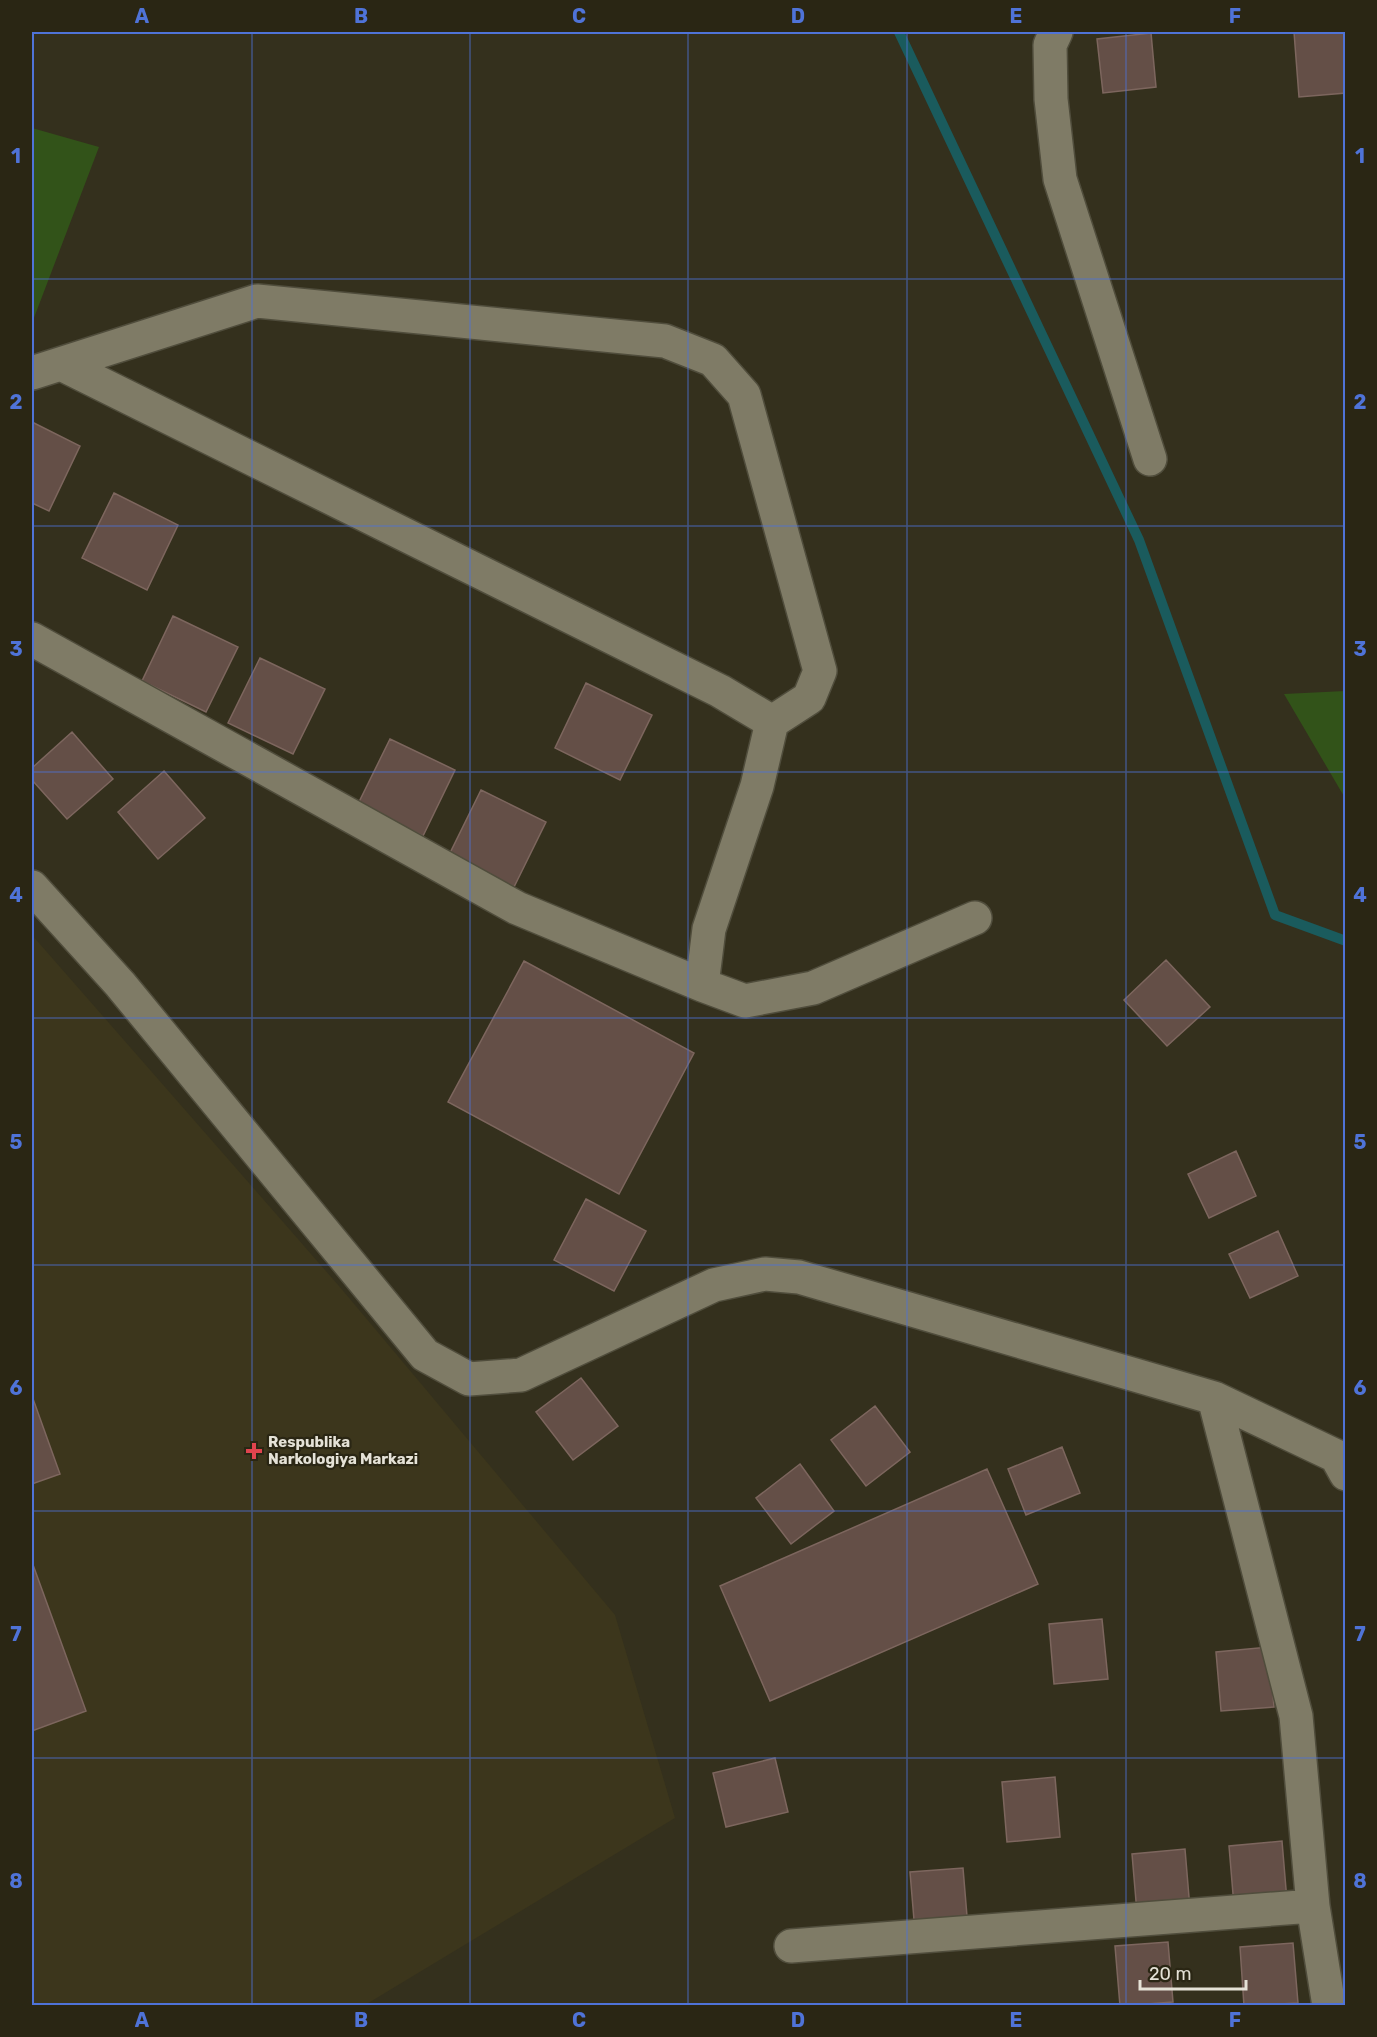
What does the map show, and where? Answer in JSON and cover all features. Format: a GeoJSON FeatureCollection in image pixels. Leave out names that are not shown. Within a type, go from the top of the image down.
{"type":"FeatureCollection","features":[{"type":"Feature","properties":{"kind":"street"},"geometry":{"type":"LineString","coordinates":[[1056,32],[1050,45],[1050,99],[1060,179],[1150,459]]}},
{"type":"Feature","properties":{"kind":"street"},"geometry":{"type":"LineString","coordinates":[[46,369],[257,301],[665,341],[713,360],[744,395],[820,671],[809,698],[772,722],[757,786],[709,928],[702,985]]}},
{"type":"Feature","properties":{"kind":"street"},"geometry":{"type":"LineString","coordinates":[[46,369],[710,686],[772,722]]}},
{"type":"Feature","properties":{"kind":"street"},"geometry":{"type":"LineString","coordinates":[[32,639],[517,908],[745,1001],[813,988],[975,918]]}},
{"type":"Feature","properties":{"kind":"street"},"geometry":{"type":"LineString","coordinates":[[32,887],[120,984],[425,1355],[469,1379],[521,1375],[714,1286],[765,1274],[799,1277],[1214,1398],[1342,1459]]}},
{"type":"Feature","properties":{"kind":"street"},"geometry":{"type":"LineString","coordinates":[[1214,1398],[1296,1716],[1314,1906],[1329,2006]]}},
{"type":"Feature","properties":{"kind":"street"},"geometry":{"type":"LineString","coordinates":[[791,1946],[1314,1906]]}},
{"type":"Feature","properties":{"kind":"shaded area","name":"Respublika Narkologiya Markazi"},"geometry":{"type":"Polygon","coordinates":[[[32,935],[339,1286],[615,1615],[675,1818],[365,2005],[32,2005],[32,935]]]}},
{"type":"Feature","properties":{"kind":"green space"},"geometry":{"type":"Polygon","coordinates":[[[32,128],[99,147],[32,323],[32,128]]]}},
{"type":"Feature","properties":{"kind":"green space"},"geometry":{"type":"Polygon","coordinates":[[[1346,691],[1345,798],[1284,694],[1346,691]]]}},
{"type":"Feature","properties":{"kind":"building"},"geometry":{"type":"Polygon","coordinates":[[[1294,32],[1346,32],[1346,93],[1299,97],[1294,32]]]}},
{"type":"Feature","properties":{"kind":"building"},"geometry":{"type":"Polygon","coordinates":[[[1151,33],[1156,87],[1103,93],[1097,39],[1151,33]]]}},
{"type":"Feature","properties":{"kind":"building"},"geometry":{"type":"Polygon","coordinates":[[[32,422],[80,446],[49,511],[32,503],[32,422]]]}},
{"type":"Feature","properties":{"kind":"building"},"geometry":{"type":"Polygon","coordinates":[[[114,493],[178,525],[147,590],[82,558],[114,493]]]}},
{"type":"Feature","properties":{"kind":"building"},"geometry":{"type":"Polygon","coordinates":[[[173,616],[238,647],[206,712],[142,681],[173,616]]]}},
{"type":"Feature","properties":{"kind":"building"},"geometry":{"type":"Polygon","coordinates":[[[260,658],[325,689],[293,754],[228,723],[260,658]]]}},
{"type":"Feature","properties":{"kind":"building"},"geometry":{"type":"Polygon","coordinates":[[[586,683],[652,715],[620,780],[555,748],[586,683]]]}},
{"type":"Feature","properties":{"kind":"building"},"geometry":{"type":"Polygon","coordinates":[[[72,732],[113,779],[67,819],[32,780],[32,768],[72,732]]]}},
{"type":"Feature","properties":{"kind":"building"},"geometry":{"type":"Polygon","coordinates":[[[390,739],[455,770],[423,836],[358,804],[390,739]]]}},
{"type":"Feature","properties":{"kind":"building"},"geometry":{"type":"Polygon","coordinates":[[[164,771],[205,818],[158,859],[118,812],[164,771]]]}},
{"type":"Feature","properties":{"kind":"building"},"geometry":{"type":"Polygon","coordinates":[[[481,790],[546,822],[514,887],[449,855],[481,790]]]}},
{"type":"Feature","properties":{"kind":"building"},"geometry":{"type":"Polygon","coordinates":[[[1166,960],[1210,1007],[1167,1046],[1124,1000],[1166,960]]]}},
{"type":"Feature","properties":{"kind":"building"},"geometry":{"type":"Polygon","coordinates":[[[524,961],[694,1053],[619,1194],[448,1102],[524,961]]]}},
{"type":"Feature","properties":{"kind":"building"},"geometry":{"type":"Polygon","coordinates":[[[1236,1151],[1256,1196],[1209,1218],[1188,1174],[1236,1151]]]}},
{"type":"Feature","properties":{"kind":"building"},"geometry":{"type":"Polygon","coordinates":[[[586,1199],[646,1231],[614,1291],[554,1260],[586,1199]]]}},
{"type":"Feature","properties":{"kind":"building"},"geometry":{"type":"Polygon","coordinates":[[[1278,1231],[1298,1276],[1250,1298],[1229,1254],[1278,1231]]]}},
{"type":"Feature","properties":{"kind":"building"},"geometry":{"type":"Polygon","coordinates":[[[581,1378],[618,1426],[573,1460],[536,1412],[581,1378]]]}},
{"type":"Feature","properties":{"kind":"building"},"geometry":{"type":"Polygon","coordinates":[[[32,1396],[60,1474],[32,1484],[32,1396]]]}},
{"type":"Feature","properties":{"kind":"building"},"geometry":{"type":"Polygon","coordinates":[[[875,1406],[910,1452],[866,1486],[831,1440],[875,1406]]]}},
{"type":"Feature","properties":{"kind":"building"},"geometry":{"type":"Polygon","coordinates":[[[1062,1447],[1080,1493],[1026,1515],[1008,1469],[1062,1447]]]}},
{"type":"Feature","properties":{"kind":"building"},"geometry":{"type":"Polygon","coordinates":[[[800,1464],[834,1511],[791,1544],[756,1498],[800,1464]]]}},
{"type":"Feature","properties":{"kind":"building"},"geometry":{"type":"Polygon","coordinates":[[[987,1469],[1038,1584],[770,1701],[720,1586],[987,1469]]]}},
{"type":"Feature","properties":{"kind":"building"},"geometry":{"type":"Polygon","coordinates":[[[32,1562],[86,1711],[32,1731],[32,1562]]]}},
{"type":"Feature","properties":{"kind":"building"},"geometry":{"type":"Polygon","coordinates":[[[1102,1619],[1108,1679],[1054,1684],[1049,1624],[1102,1619]]]}},
{"type":"Feature","properties":{"kind":"building"},"geometry":{"type":"Polygon","coordinates":[[[1269,1647],[1274,1707],[1221,1711],[1216,1652],[1269,1647]]]}},
{"type":"Feature","properties":{"kind":"building"},"geometry":{"type":"Polygon","coordinates":[[[775,1758],[788,1812],[726,1827],[713,1773],[775,1758]]]}},
{"type":"Feature","properties":{"kind":"building"},"geometry":{"type":"Polygon","coordinates":[[[1055,1777],[1060,1837],[1007,1842],[1002,1782],[1055,1777]]]}},
{"type":"Feature","properties":{"kind":"building"},"geometry":{"type":"Polygon","coordinates":[[[1282,1841],[1287,1901],[1234,1906],[1229,1846],[1282,1841]]]}},
{"type":"Feature","properties":{"kind":"building"},"geometry":{"type":"Polygon","coordinates":[[[1185,1849],[1190,1909],[1137,1913],[1132,1854],[1185,1849]]]}},
{"type":"Feature","properties":{"kind":"building"},"geometry":{"type":"Polygon","coordinates":[[[963,1868],[968,1928],[915,1932],[910,1872],[963,1868]]]}},
{"type":"Feature","properties":{"kind":"building"},"geometry":{"type":"Polygon","coordinates":[[[1168,1942],[1173,2002],[1120,2006],[1115,1946],[1168,1942]]]}},
{"type":"Feature","properties":{"kind":"building"},"geometry":{"type":"Polygon","coordinates":[[[1293,1943],[1298,2003],[1244,2006],[1240,1947],[1293,1943]]]}},
{"type":"Feature","properties":{"kind":"waterway"},"geometry":{"type":"LineString","coordinates":[[899,32],[1139,540],[1275,915],[1346,941]]}},
{"type":"Feature","properties":{"kind":"place","name":"Respublika Narkologiya Markazi"},"geometry":{"type":"Point","coordinates":[254,1451]}}]}
